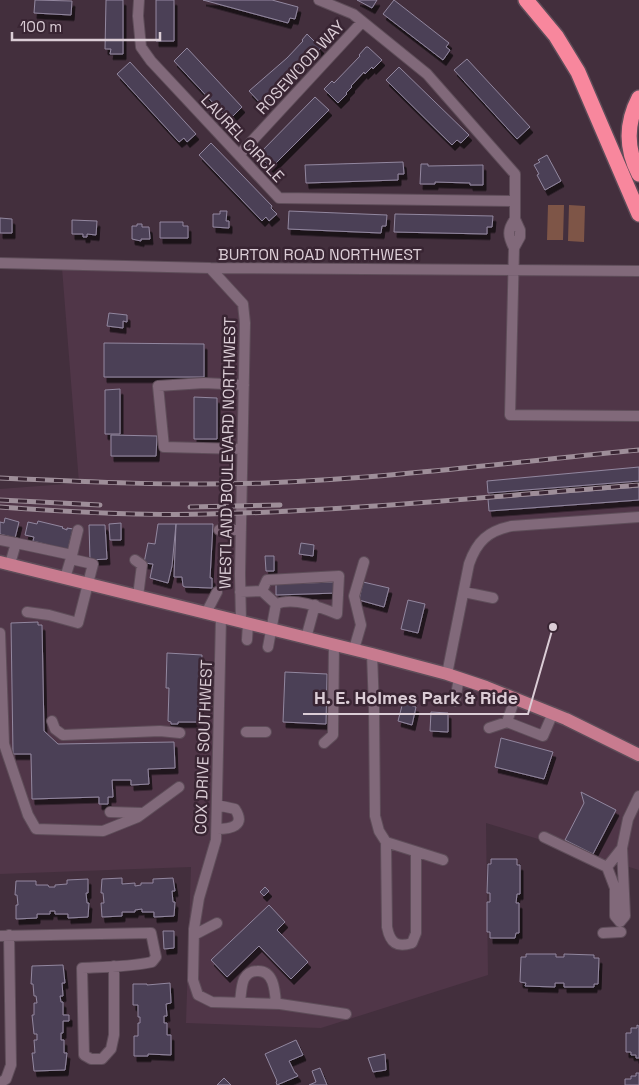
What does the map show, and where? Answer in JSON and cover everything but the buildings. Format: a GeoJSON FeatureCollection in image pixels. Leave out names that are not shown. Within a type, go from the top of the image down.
{"type":"FeatureCollection","features":[{"type":"Feature","properties":{"kind":"highway"},"geometry":{"type":"LineString","coordinates":[[526,0],[556,36],[578,72],[639,214]]}},
{"type":"Feature","properties":{"kind":"highway"},"geometry":{"type":"LineString","coordinates":[[639,98],[631,118],[629,141],[631,154],[639,174]]}},
{"type":"Feature","properties":{"kind":"main road"},"geometry":{"type":"LineString","coordinates":[[5,563],[354,649],[453,676],[553,713],[636,751]]}},
{"type":"Feature","properties":{"kind":"street","name":"LAUREL CIRCLE"},"geometry":{"type":"LineString","coordinates":[[139,0],[138,16],[141,47],[151,62],[279,198],[515,201]]}},
{"type":"Feature","properties":{"kind":"street"},"geometry":{"type":"LineString","coordinates":[[320,0],[353,14],[426,74],[515,174],[515,219],[509,227],[509,236],[514,248],[510,415],[639,416]]}},
{"type":"Feature","properties":{"kind":"street","name":"ROSEWOOD WAY"},"geometry":{"type":"LineString","coordinates":[[239,155],[362,22]]}},
{"type":"Feature","properties":{"kind":"street","name":"BURTON ROAD NORTHWEST"},"geometry":{"type":"LineString","coordinates":[[0,263],[210,268],[639,271]]}},
{"type":"Feature","properties":{"kind":"street","name":"WESTLAND BOULEVARD NORTHWEST"},"geometry":{"type":"LineString","coordinates":[[210,268],[243,304],[245,323],[240,592],[247,640]]}},
{"type":"Feature","properties":{"kind":"street"},"geometry":{"type":"LineString","coordinates":[[242,449],[164,447],[158,386],[204,383],[244,385]]}},
{"type":"Feature","properties":{"kind":"street"},"geometry":{"type":"LineString","coordinates":[[455,701],[453,676],[464,592],[473,553],[479,543],[499,529],[512,526],[639,517]]}},
{"type":"Feature","properties":{"kind":"street"},"geometry":{"type":"LineString","coordinates":[[65,578],[78,530]]}},
{"type":"Feature","properties":{"kind":"street"},"geometry":{"type":"LineString","coordinates":[[219,530],[241,530]]}},
{"type":"Feature","properties":{"kind":"street"},"geometry":{"type":"LineString","coordinates":[[0,540],[93,564],[78,622],[27,612]]}},
{"type":"Feature","properties":{"kind":"street"},"geometry":{"type":"LineString","coordinates":[[5,563],[16,543]]}},
{"type":"Feature","properties":{"kind":"street"},"geometry":{"type":"LineString","coordinates":[[135,560],[142,565],[138,596]]}},
{"type":"Feature","properties":{"kind":"street"},"geometry":{"type":"LineString","coordinates":[[354,649],[361,625],[354,596],[364,562]]}},
{"type":"Feature","properties":{"kind":"street"},"geometry":{"type":"LineString","coordinates":[[262,591],[267,580],[339,576],[337,614],[315,605],[282,602],[276,604]]}},
{"type":"Feature","properties":{"kind":"street"},"geometry":{"type":"LineString","coordinates":[[240,592],[262,591],[276,604]]}},
{"type":"Feature","properties":{"kind":"street"},"geometry":{"type":"LineString","coordinates":[[206,613],[217,592]]}},
{"type":"Feature","properties":{"kind":"street"},"geometry":{"type":"LineString","coordinates":[[464,592],[493,598]]}},
{"type":"Feature","properties":{"kind":"street"},"geometry":{"type":"LineString","coordinates":[[268,647],[276,604]]}},
{"type":"Feature","properties":{"kind":"street"},"geometry":{"type":"LineString","coordinates":[[306,638],[315,605]]}},
{"type":"Feature","properties":{"kind":"street","name":"COX DRIVE SOUTHWEST"},"geometry":{"type":"LineString","coordinates":[[221,617],[216,840],[199,898],[194,935],[193,980],[198,996],[212,1002],[276,1004],[346,1014]]}},
{"type":"Feature","properties":{"kind":"street"},"geometry":{"type":"LineString","coordinates":[[0,634],[4,744],[28,815],[36,829],[103,831],[138,818],[179,787]]}},
{"type":"Feature","properties":{"kind":"street"},"geometry":{"type":"LineString","coordinates":[[324,743],[333,735],[334,644]]}},
{"type":"Feature","properties":{"kind":"street"},"geometry":{"type":"LineString","coordinates":[[372,654],[376,816],[379,831],[386,842],[387,927],[389,938],[404,946],[412,943],[416,932],[416,852]]}},
{"type":"Feature","properties":{"kind":"street"},"geometry":{"type":"LineString","coordinates":[[507,722],[515,698]]}},
{"type":"Feature","properties":{"kind":"street"},"geometry":{"type":"LineString","coordinates":[[489,728],[507,722],[543,736],[553,713]]}},
{"type":"Feature","properties":{"kind":"street"},"geometry":{"type":"LineString","coordinates":[[52,721],[55,729],[63,735],[160,731],[180,733]]}},
{"type":"Feature","properties":{"kind":"street"},"geometry":{"type":"LineString","coordinates":[[246,732],[266,732]]}},
{"type":"Feature","properties":{"kind":"street"},"geometry":{"type":"LineString","coordinates":[[544,837],[607,867],[620,887],[622,848],[628,819],[639,796]]}},
{"type":"Feature","properties":{"kind":"street"},"geometry":{"type":"LineString","coordinates":[[216,829],[234,828],[239,818],[235,808],[217,805]]}},
{"type":"Feature","properties":{"kind":"street"},"geometry":{"type":"LineString","coordinates":[[110,812],[144,813]]}},
{"type":"Feature","properties":{"kind":"street"},"geometry":{"type":"LineString","coordinates":[[386,842],[443,860]]}},
{"type":"Feature","properties":{"kind":"street"},"geometry":{"type":"LineString","coordinates":[[607,867],[622,848]]}},
{"type":"Feature","properties":{"kind":"street"},"geometry":{"type":"LineString","coordinates":[[194,935],[217,923]]}},
{"type":"Feature","properties":{"kind":"street"},"geometry":{"type":"LineString","coordinates":[[603,933],[621,932]]}},
{"type":"Feature","properties":{"kind":"street"},"geometry":{"type":"LineString","coordinates":[[0,1083],[6,1079],[10,1065],[5,936],[151,933],[156,957],[152,962],[137,965],[114,966],[82,968],[84,1055],[91,1059],[102,1059],[112,1049],[114,1035],[114,966]]}},
{"type":"Feature","properties":{"kind":"street"},"geometry":{"type":"LineString","coordinates":[[240,1002],[243,982],[246,976],[253,971],[263,971],[270,976],[274,986],[276,1004]]}},
{"type":"Feature","properties":{"kind":"shaded area"},"geometry":{"type":"Polygon","coordinates":[[[548,205],[564,205],[563,240],[547,240],[548,205]]]}},
{"type":"Feature","properties":{"kind":"shaded area"},"geometry":{"type":"Polygon","coordinates":[[[569,205],[585,206],[584,242],[568,241],[569,205]]]}},
{"type":"Feature","properties":{"kind":"shaded area"},"geometry":{"type":"Polygon","coordinates":[[[62,268],[639,268],[639,870],[486,823],[488,975],[321,1028],[186,1023],[191,867],[0,874],[0,489],[79,483],[62,268]]]}},
{"type":"Feature","properties":{"kind":"railway"},"geometry":{"type":"LineString","coordinates":[[0,478],[166,484],[312,481],[406,474],[639,450]]}},
{"type":"Feature","properties":{"kind":"railway"},"geometry":{"type":"LineString","coordinates":[[0,507],[130,514],[262,512],[316,510],[639,485]]}},
{"type":"Feature","properties":{"kind":"railway"},"geometry":{"type":"LineString","coordinates":[[0,500],[100,505]]}},
{"type":"Feature","properties":{"kind":"railway"},"geometry":{"type":"LineString","coordinates":[[190,507],[280,505]]}},
{"type":"Feature","properties":{"kind":"place","name":"H. E. Holmes Park & Ride"},"geometry":{"type":"Point","coordinates":[553,627]}}]}
